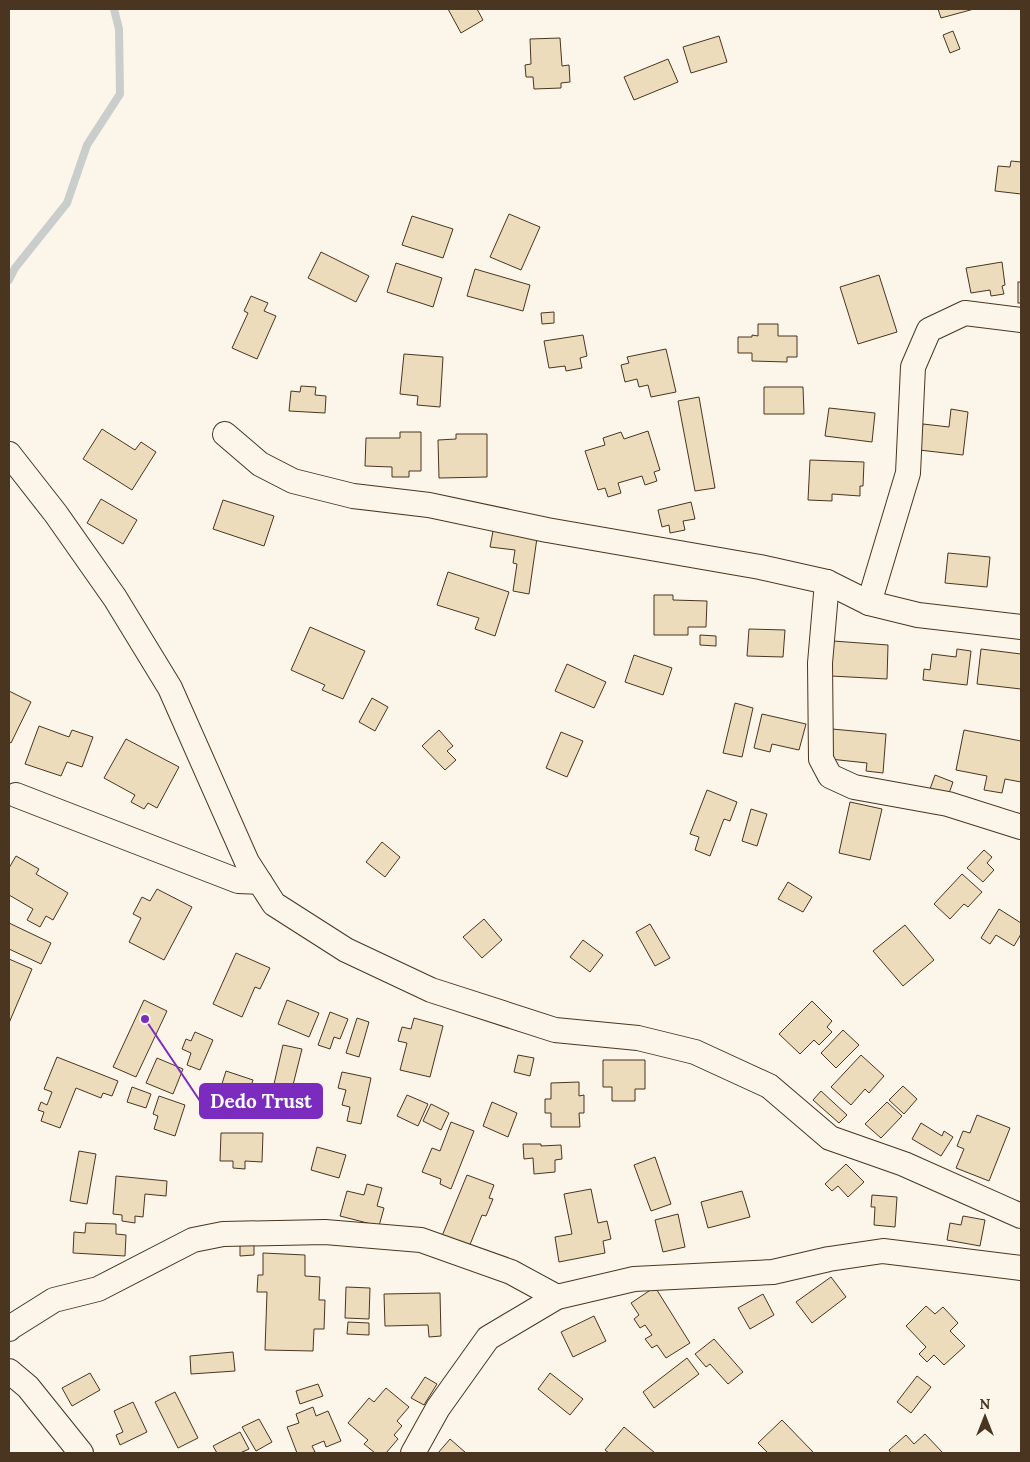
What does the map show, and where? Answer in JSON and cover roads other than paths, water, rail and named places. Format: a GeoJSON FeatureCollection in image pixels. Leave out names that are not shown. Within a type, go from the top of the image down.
{"type":"FeatureCollection","features":[{"type":"Feature","properties":{"kind":"street"},"geometry":{"type":"LineString","coordinates":[[868,604],[908,473],[913,366],[929,330],[965,314],[1021,320]]}},
{"type":"Feature","properties":{"kind":"street"},"geometry":{"type":"LineString","coordinates":[[225,434],[260,464],[293,480],[353,496],[429,505],[547,530],[760,567],[827,582],[868,604],[918,615],[1021,627]]}},
{"type":"Feature","properties":{"kind":"street"},"geometry":{"type":"LineString","coordinates":[[9,454],[56,514],[115,598],[170,688],[247,862],[274,904],[338,945],[431,990],[555,1030],[638,1038],[695,1052],[769,1086],[830,1138],[904,1164],[1021,1216]]}},
{"type":"Feature","properties":{"kind":"street"},"geometry":{"type":"LineString","coordinates":[[827,582],[820,663],[821,759],[830,776],[854,787],[948,804],[1021,827]]}},
{"type":"Feature","properties":{"kind":"street"},"geometry":{"type":"LineString","coordinates":[[16,795],[238,882],[260,882]]}},
{"type":"Feature","properties":{"kind":"street"},"geometry":{"type":"LineString","coordinates":[[9,1329],[54,1300],[98,1289],[193,1240],[223,1234],[325,1232],[421,1240],[511,1272],[557,1296]]}},
{"type":"Feature","properties":{"kind":"street"},"geometry":{"type":"LineString","coordinates":[[413,1453],[438,1408],[488,1338],[557,1296],[634,1279],[773,1272],[829,1259],[883,1251],[1021,1268]]}},
{"type":"Feature","properties":{"kind":"street"},"geometry":{"type":"LineString","coordinates":[[9,1371],[28,1387],[81,1453]]}},
{"type":"Feature","properties":{"kind":"waterway"},"geometry":{"type":"LineString","coordinates":[[9,280],[15,268],[67,203],[87,145],[120,94],[119,29],[114,9]]}},
{"type":"Feature","properties":{"kind":"place","name":"Dedo Trust"},"geometry":{"type":"Point","coordinates":[145,1019]}}]}
